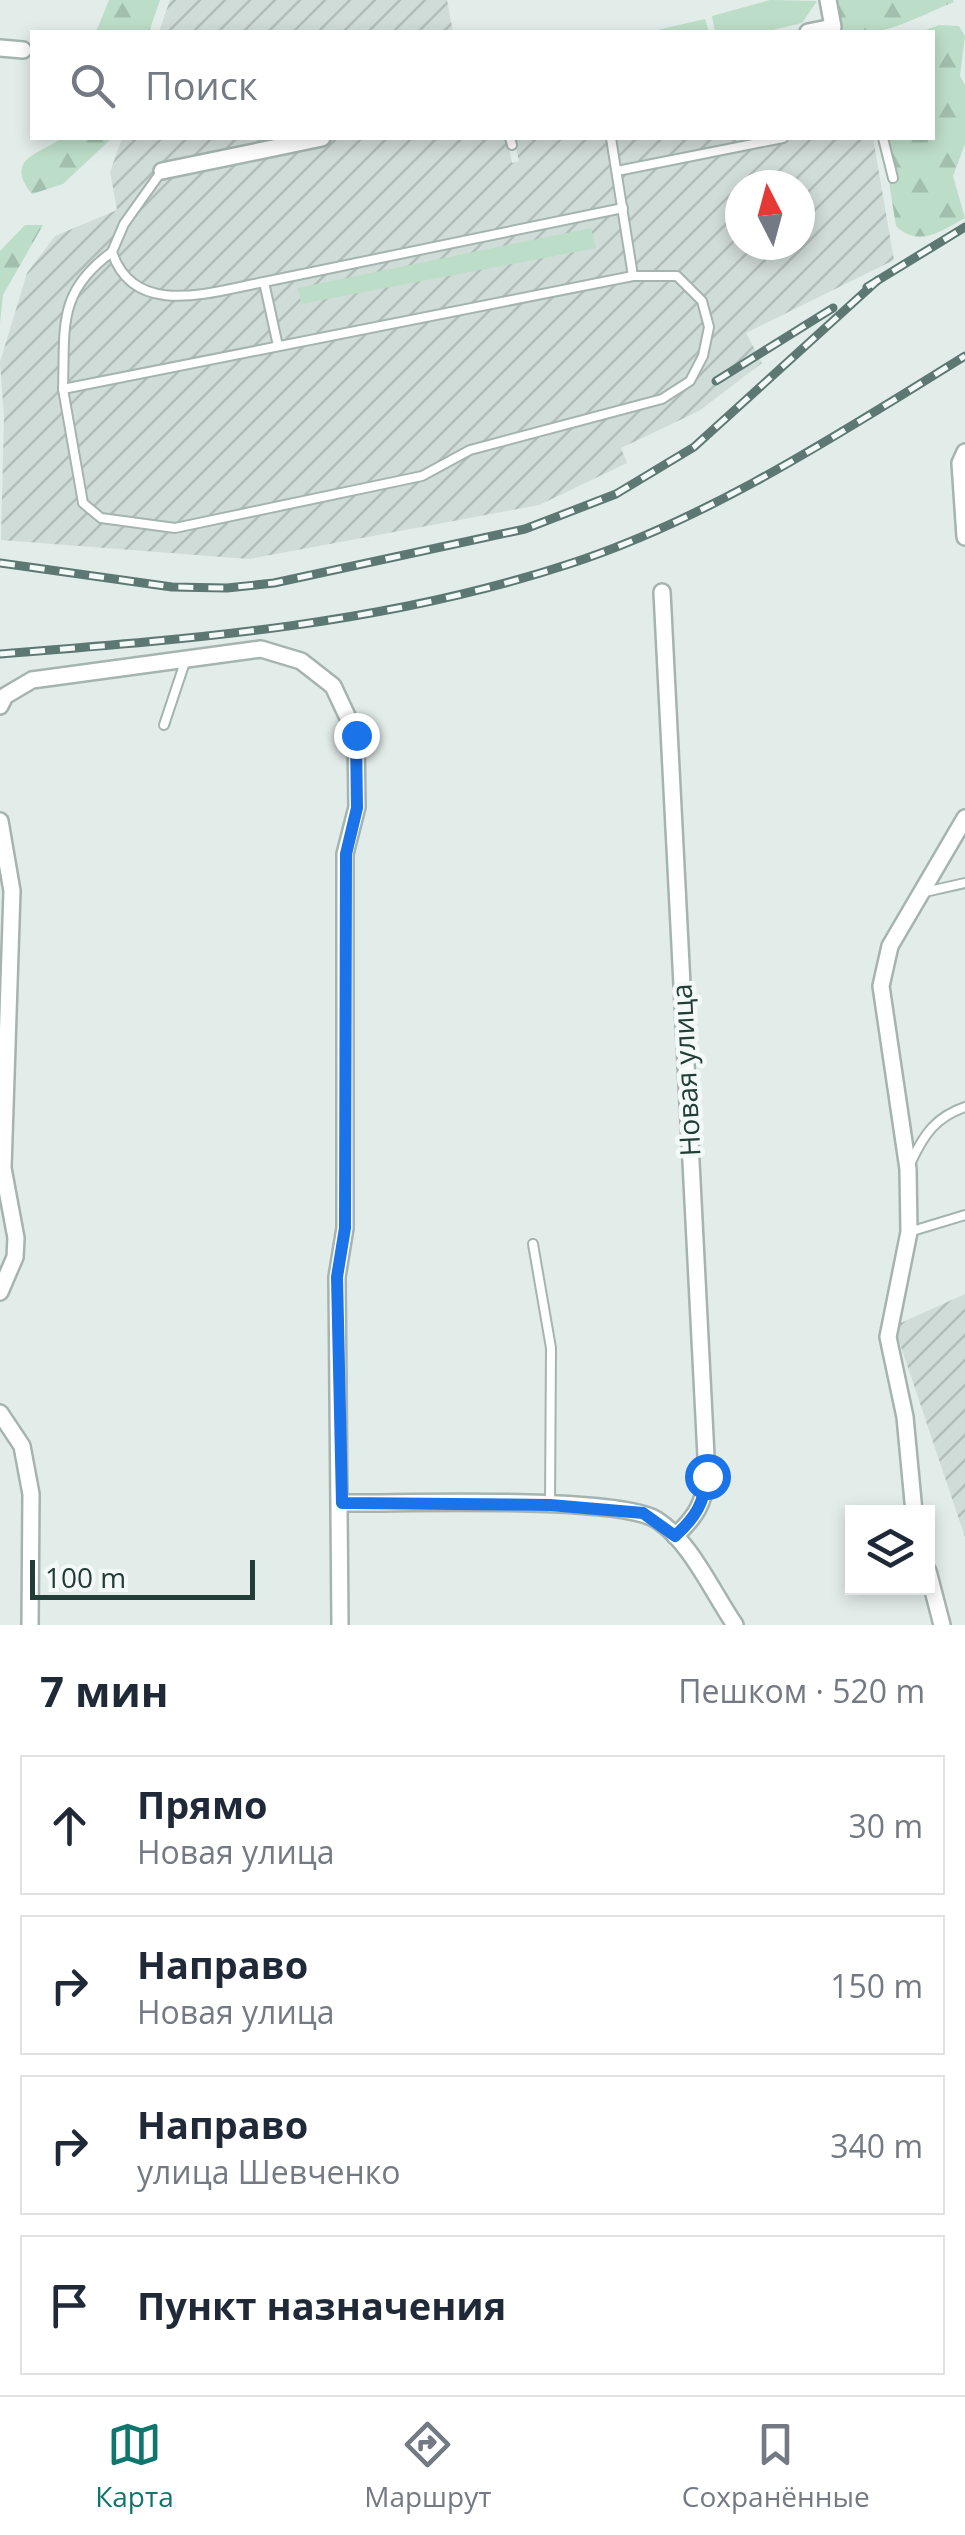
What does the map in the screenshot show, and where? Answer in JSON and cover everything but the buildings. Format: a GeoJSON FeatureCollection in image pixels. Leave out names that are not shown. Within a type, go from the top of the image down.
{"type":"FeatureCollection","features":[{"type":"Feature","properties":{"kind":"street"},"geometry":{"type":"LineString","coordinates":[[828,0],[836,30]]}},
{"type":"Feature","properties":{"kind":"street"},"geometry":{"type":"LineString","coordinates":[[0,48],[22,50]]}},
{"type":"Feature","properties":{"kind":"street"},"geometry":{"type":"LineString","coordinates":[[162,171],[312,140]]}},
{"type":"Feature","properties":{"kind":"street"},"geometry":{"type":"LineString","coordinates":[[965,452],[960,464],[965,537]]}},
{"type":"Feature","properties":{"kind":"street","name":"Новая улица"},"geometry":{"type":"LineString","coordinates":[[662,592],[707,1476],[704,1500],[693,1520],[675,1536]]}},
{"type":"Feature","properties":{"kind":"street"},"geometry":{"type":"LineString","coordinates":[[2,701],[32,680],[261,649],[301,661],[333,686],[356,735],[357,808],[346,854],[345,1228],[337,1277],[342,1503],[340,1625]]}},
{"type":"Feature","properties":{"kind":"street"},"geometry":{"type":"LineString","coordinates":[[913,1505],[905,1418],[888,1338],[909,1232],[908,1169],[881,986],[890,946],[965,818]]}},
{"type":"Feature","properties":{"kind":"street"},"geometry":{"type":"LineString","coordinates":[[0,822],[12,891],[3,1168],[16,1238],[15,1257],[0,1292]]}},
{"type":"Feature","properties":{"kind":"street"},"geometry":{"type":"LineString","coordinates":[[0,1413],[22,1446],[31,1494],[30,1625]]}},
{"type":"Feature","properties":{"kind":"street"},"geometry":{"type":"LineString","coordinates":[[342,1503],[550,1505],[643,1513],[675,1536],[735,1625]]}},
{"type":"Feature","properties":{"kind":"street"},"geometry":{"type":"LineString","coordinates":[[934,1595],[942,1625]]}},
{"type":"Feature","properties":{"kind":"lane"},"geometry":{"type":"LineString","coordinates":[[612,140],[633,276]]}},
{"type":"Feature","properties":{"kind":"lane"},"geometry":{"type":"LineString","coordinates":[[618,171],[773,140]]}},
{"type":"Feature","properties":{"kind":"lane"},"geometry":{"type":"LineString","coordinates":[[884,140],[893,178]]}},
{"type":"Feature","properties":{"kind":"lane"},"geometry":{"type":"LineString","coordinates":[[63,388],[633,276],[677,276],[702,301],[709,327],[704,356],[690,381],[662,399],[470,450],[422,476],[175,528],[102,518],[84,502],[63,388],[65,324],[73,292],[84,272],[112,252],[142,195],[162,171]]}},
{"type":"Feature","properties":{"kind":"lane"},"geometry":{"type":"LineString","coordinates":[[112,252],[118,272],[134,285],[171,299],[623,208]]}},
{"type":"Feature","properties":{"kind":"lane"},"geometry":{"type":"LineString","coordinates":[[264,282],[278,346]]}},
{"type":"Feature","properties":{"kind":"lane"},"geometry":{"type":"LineString","coordinates":[[164,725],[186,659]]}},
{"type":"Feature","properties":{"kind":"lane"},"geometry":{"type":"LineString","coordinates":[[921,892],[965,882]]}},
{"type":"Feature","properties":{"kind":"lane"},"geometry":{"type":"LineString","coordinates":[[908,1169],[922,1138],[943,1115],[965,1108]]}},
{"type":"Feature","properties":{"kind":"lane"},"geometry":{"type":"LineString","coordinates":[[909,1232],[965,1214]]}},
{"type":"Feature","properties":{"kind":"lane"},"geometry":{"type":"LineString","coordinates":[[533,1244],[551,1348],[550,1505]]}},
{"type":"Feature","properties":{"kind":"shaded area"},"geometry":{"type":"Polygon","coordinates":[[[170,0],[447,0],[453,30],[160,30],[170,0]]]}},
{"type":"Feature","properties":{"kind":"shaded area"},"geometry":{"type":"Polygon","coordinates":[[[121,140],[507,140],[512,163],[519,161],[514,140],[873,140],[894,260],[746,333],[762,363],[699,411],[621,448],[627,463],[539,505],[249,559],[1,540],[4,417],[0,362],[27,273],[55,236],[117,210],[110,172],[121,140]]]}},
{"type":"Feature","properties":{"kind":"shaded area"},"geometry":{"type":"Polygon","coordinates":[[[965,1294],[965,1537],[894,1326],[965,1294]]]}},
{"type":"Feature","properties":{"kind":"green space"},"geometry":{"type":"Polygon","coordinates":[[[109,0],[160,0],[150,30],[97,30],[109,0]]]}},
{"type":"Feature","properties":{"kind":"green space"},"geometry":{"type":"Polygon","coordinates":[[[770,0],[817,1],[802,23],[772,30],[715,30],[712,16],[770,0]]]}},
{"type":"Feature","properties":{"kind":"green space"},"geometry":{"type":"Polygon","coordinates":[[[832,0],[954,2],[881,30],[839,28],[832,0]]]}},
{"type":"Feature","properties":{"kind":"green space"},"geometry":{"type":"Polygon","coordinates":[[[705,19],[708,30],[658,30],[705,19]]]}},
{"type":"Feature","properties":{"kind":"green space"},"geometry":{"type":"Polygon","coordinates":[[[939,25],[959,26],[965,36],[960,76],[965,85],[965,144],[953,176],[965,218],[922,237],[896,226],[882,140],[935,140],[935,30],[926,30],[939,25]]]}},
{"type":"Feature","properties":{"kind":"green space"},"geometry":{"type":"Polygon","coordinates":[[[58,140],[110,140],[63,184],[32,194],[22,172],[23,164],[58,140]]]}},
{"type":"Feature","properties":{"kind":"green space"},"geometry":{"type":"Polygon","coordinates":[[[25,225],[43,225],[3,295],[0,323],[0,251],[25,225]]]}},
{"type":"Feature","properties":{"kind":"green space"},"geometry":{"type":"Polygon","coordinates":[[[591,228],[596,248],[301,304],[298,288],[591,228]]]}},
{"type":"Feature","properties":{"kind":"railway"},"geometry":{"type":"LineString","coordinates":[[867,287],[965,227]]}},
{"type":"Feature","properties":{"kind":"railway"},"geometry":{"type":"LineString","coordinates":[[0,563],[172,587],[227,588],[274,583],[525,529],[616,494],[694,447],[878,280]]}},
{"type":"Feature","properties":{"kind":"railway"},"geometry":{"type":"LineString","coordinates":[[716,381],[833,308]]}},
{"type":"Feature","properties":{"kind":"railway"},"geometry":{"type":"LineString","coordinates":[[0,654],[216,635],[358,615],[429,602],[569,564],[723,499],[822,444],[965,356]]}},
{"type":"Feature","properties":{"kind":"route"},"geometry":{"type":"LineString","coordinates":[[356,735],[357,808],[346,854],[345,1228],[337,1277],[342,1503],[550,1505],[643,1513],[660,1521],[675,1536],[693,1520],[704,1500],[707,1476]]}}]}
